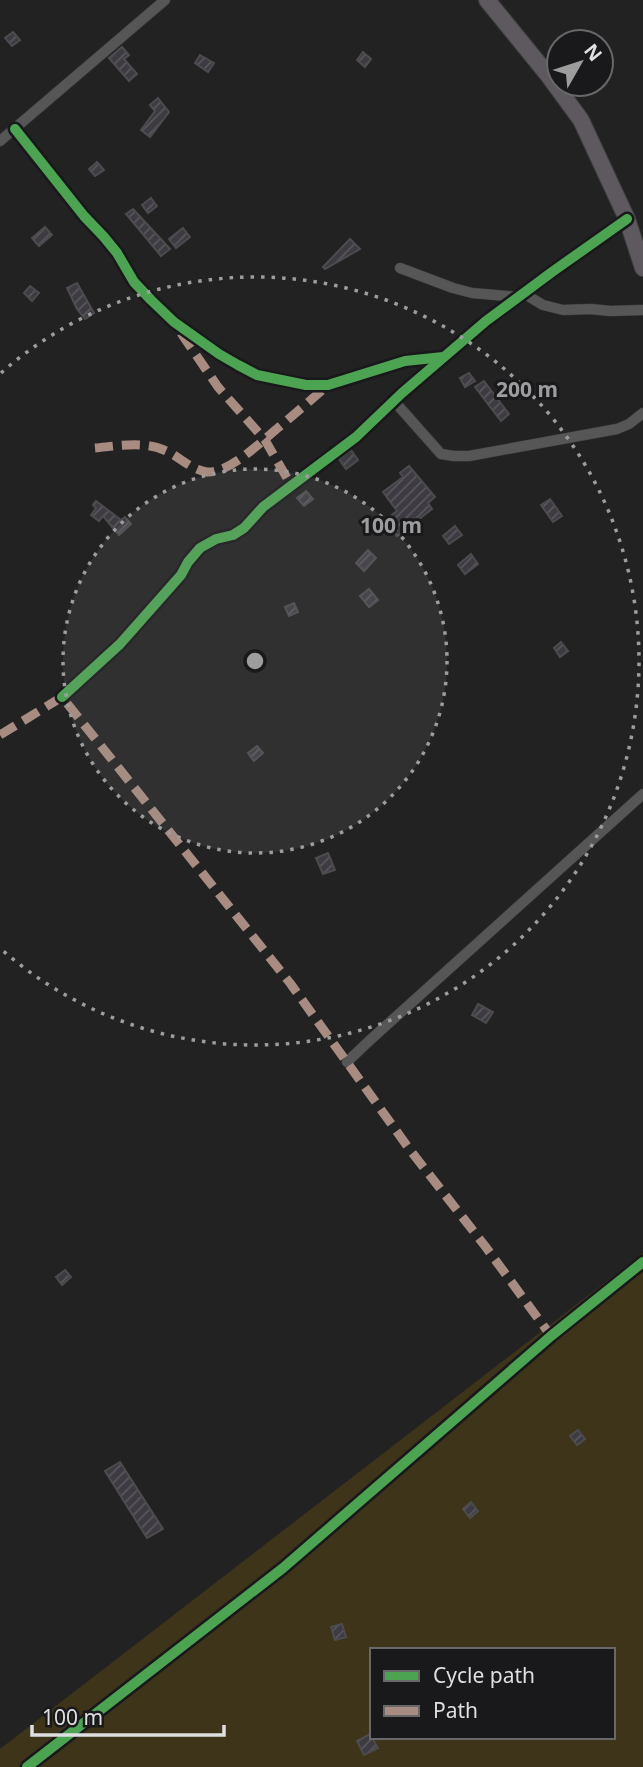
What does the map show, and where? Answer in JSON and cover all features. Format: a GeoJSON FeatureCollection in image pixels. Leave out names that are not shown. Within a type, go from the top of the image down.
{"type":"FeatureCollection","features":[{"type":"Feature","properties":{"kind":"main road"},"geometry":{"type":"LineString","coordinates":[[487,0],[581,120],[627,219],[638,235],[643,268]]}},
{"type":"Feature","properties":{"kind":"street"},"geometry":{"type":"LineString","coordinates":[[0,141],[165,0]]}},
{"type":"Feature","properties":{"kind":"street"},"geometry":{"type":"LineString","coordinates":[[15,129],[117,253],[134,282],[150,300],[174,322],[238,365],[257,375],[306,385],[328,385],[405,361],[443,357]]}},
{"type":"Feature","properties":{"kind":"street"},"geometry":{"type":"LineString","coordinates":[[62,697],[120,644],[181,575],[200,548],[244,528],[263,507],[356,437],[486,321],[627,219]]}},
{"type":"Feature","properties":{"kind":"street"},"geometry":{"type":"LineString","coordinates":[[400,268],[472,293],[521,295],[563,310],[643,310]]}},
{"type":"Feature","properties":{"kind":"street"},"geometry":{"type":"LineString","coordinates":[[394,401],[441,454],[454,456],[469,456],[617,429],[643,413]]}},
{"type":"Feature","properties":{"kind":"street"},"geometry":{"type":"LineString","coordinates":[[347,1062],[643,794]]}},
{"type":"Feature","properties":{"kind":"street"},"geometry":{"type":"LineString","coordinates":[[27,1767],[284,1568],[551,1336],[643,1262]]}},
{"type":"Feature","properties":{"kind":"shaded area"},"geometry":{"type":"Polygon","coordinates":[[[643,1253],[643,1767],[0,1767],[0,1749],[643,1253]]]}},
{"type":"Feature","properties":{"kind":"building"},"geometry":{"type":"Polygon","coordinates":[[[13,32],[20,40],[12,46],[5,38],[13,32]]]}},
{"type":"Feature","properties":{"kind":"building"},"geometry":{"type":"Polygon","coordinates":[[[122,47],[129,55],[124,59],[137,74],[129,81],[109,58],[122,47]]]}},
{"type":"Feature","properties":{"kind":"building"},"geometry":{"type":"Polygon","coordinates":[[[363,52],[371,59],[365,67],[357,60],[363,52]]]}},
{"type":"Feature","properties":{"kind":"building"},"geometry":{"type":"Polygon","coordinates":[[[200,55],[214,63],[208,72],[195,63],[200,55]]]}},
{"type":"Feature","properties":{"kind":"building"},"geometry":{"type":"Polygon","coordinates":[[[158,98],[169,112],[150,137],[141,130],[155,111],[150,105],[158,98]]]}},
{"type":"Feature","properties":{"kind":"building"},"geometry":{"type":"Polygon","coordinates":[[[97,162],[104,170],[95,176],[89,169],[97,162]]]}},
{"type":"Feature","properties":{"kind":"building"},"geometry":{"type":"Polygon","coordinates":[[[151,198],[157,206],[148,213],[142,205],[151,198]]]}},
{"type":"Feature","properties":{"kind":"building"},"geometry":{"type":"Polygon","coordinates":[[[133,209],[170,249],[161,256],[126,214],[133,209]]]}},
{"type":"Feature","properties":{"kind":"building"},"geometry":{"type":"Polygon","coordinates":[[[45,227],[52,235],[39,246],[32,238],[45,227]]]}},
{"type":"Feature","properties":{"kind":"building"},"geometry":{"type":"Polygon","coordinates":[[[183,228],[190,237],[176,248],[169,239],[183,228]]]}},
{"type":"Feature","properties":{"kind":"building"},"geometry":{"type":"Polygon","coordinates":[[[350,239],[360,249],[325,269],[323,267],[350,239]]]}},
{"type":"Feature","properties":{"kind":"building"},"geometry":{"type":"Polygon","coordinates":[[[77,283],[94,313],[85,319],[67,288],[77,283]]]}},
{"type":"Feature","properties":{"kind":"building"},"geometry":{"type":"Polygon","coordinates":[[[30,286],[39,293],[32,301],[24,293],[30,286]]]}},
{"type":"Feature","properties":{"kind":"building"},"geometry":{"type":"Polygon","coordinates":[[[469,373],[475,381],[465,387],[460,378],[469,373]]]}},
{"type":"Feature","properties":{"kind":"building"},"geometry":{"type":"Polygon","coordinates":[[[484,381],[509,414],[501,421],[475,387],[484,381]]]}},
{"type":"Feature","properties":{"kind":"building"},"geometry":{"type":"Polygon","coordinates":[[[351,450],[358,460],[346,469],[339,459],[351,450]]]}},
{"type":"Feature","properties":{"kind":"building"},"geometry":{"type":"Polygon","coordinates":[[[409,466],[435,497],[428,503],[432,509],[397,536],[389,525],[393,522],[389,517],[397,511],[383,492],[403,477],[400,473],[409,466]]]}},
{"type":"Feature","properties":{"kind":"building"},"geometry":{"type":"Polygon","coordinates":[[[306,491],[313,499],[304,506],[297,498],[306,491]]]}},
{"type":"Feature","properties":{"kind":"building"},"geometry":{"type":"Polygon","coordinates":[[[550,499],[562,516],[553,522],[541,505],[550,499]]]}},
{"type":"Feature","properties":{"kind":"building"},"geometry":{"type":"Polygon","coordinates":[[[96,501],[121,520],[125,517],[131,524],[119,535],[103,516],[99,521],[91,515],[96,508],[93,505],[96,501]]]}},
{"type":"Feature","properties":{"kind":"building"},"geometry":{"type":"Polygon","coordinates":[[[455,526],[462,535],[449,544],[443,536],[455,526]]]}},
{"type":"Feature","properties":{"kind":"building"},"geometry":{"type":"Polygon","coordinates":[[[368,550],[376,558],[364,571],[356,563],[368,550]]]}},
{"type":"Feature","properties":{"kind":"building"},"geometry":{"type":"Polygon","coordinates":[[[471,554],[478,564],[465,574],[458,565],[471,554]]]}},
{"type":"Feature","properties":{"kind":"building"},"geometry":{"type":"Polygon","coordinates":[[[369,589],[378,600],[369,607],[360,596],[369,589]]]}},
{"type":"Feature","properties":{"kind":"building"},"geometry":{"type":"Polygon","coordinates":[[[294,603],[298,612],[289,616],[285,607],[294,603]]]}},
{"type":"Feature","properties":{"kind":"building"},"geometry":{"type":"Polygon","coordinates":[[[561,642],[568,651],[560,657],[554,648],[561,642]]]}},
{"type":"Feature","properties":{"kind":"building"},"geometry":{"type":"Polygon","coordinates":[[[257,746],[263,753],[254,761],[248,753],[257,746]]]}},
{"type":"Feature","properties":{"kind":"building"},"geometry":{"type":"Polygon","coordinates":[[[328,853],[335,870],[323,874],[316,858],[328,853]]]}},
{"type":"Feature","properties":{"kind":"building"},"geometry":{"type":"Polygon","coordinates":[[[478,1004],[493,1012],[486,1023],[472,1015],[478,1004]]]}},
{"type":"Feature","properties":{"kind":"building"},"geometry":{"type":"Polygon","coordinates":[[[65,1270],[71,1277],[62,1285],[56,1277],[65,1270]]]}},
{"type":"Feature","properties":{"kind":"building"},"geometry":{"type":"Polygon","coordinates":[[[578,1430],[585,1439],[577,1445],[570,1436],[578,1430]]]}},
{"type":"Feature","properties":{"kind":"building"},"geometry":{"type":"Polygon","coordinates":[[[120,1462],[163,1529],[147,1538],[105,1471],[120,1462]]]}},
{"type":"Feature","properties":{"kind":"building"},"geometry":{"type":"Polygon","coordinates":[[[471,1502],[478,1511],[470,1518],[463,1509],[471,1502]]]}},
{"type":"Feature","properties":{"kind":"building"},"geometry":{"type":"Polygon","coordinates":[[[342,1624],[346,1637],[335,1640],[331,1627],[342,1624]]]}},
{"type":"Feature","properties":{"kind":"building"},"geometry":{"type":"Polygon","coordinates":[[[370,1734],[370,1739],[373,1739],[378,1748],[364,1755],[357,1741],[370,1734]]]}},
{"type":"Feature","properties":{"kind":"marked path"},"geometry":{"type":"LineString","coordinates":[[181,333],[218,387],[265,440],[291,485]]}},
{"type":"Feature","properties":{"kind":"marked path"},"geometry":{"type":"LineString","coordinates":[[95,448],[130,445],[156,447],[201,471],[216,471],[245,455],[328,385]]}},
{"type":"Feature","properties":{"kind":"marked path"},"geometry":{"type":"LineString","coordinates":[[0,735],[62,697],[290,983],[410,1150],[551,1336]]}},
{"type":"Feature","properties":{"kind":"cycle path"},"geometry":{"type":"LineString","coordinates":[[15,129],[117,253],[134,282],[151,300],[174,322],[238,365],[257,375],[306,385],[328,385],[405,361],[443,357]]}},
{"type":"Feature","properties":{"kind":"cycle path"},"geometry":{"type":"LineString","coordinates":[[62,697],[120,644],[181,575],[200,548],[244,528],[263,507],[356,437],[402,393],[486,321],[627,219]]}},
{"type":"Feature","properties":{"kind":"cycle path"},"geometry":{"type":"LineString","coordinates":[[27,1767],[283,1568],[551,1336],[643,1262]]}}]}
